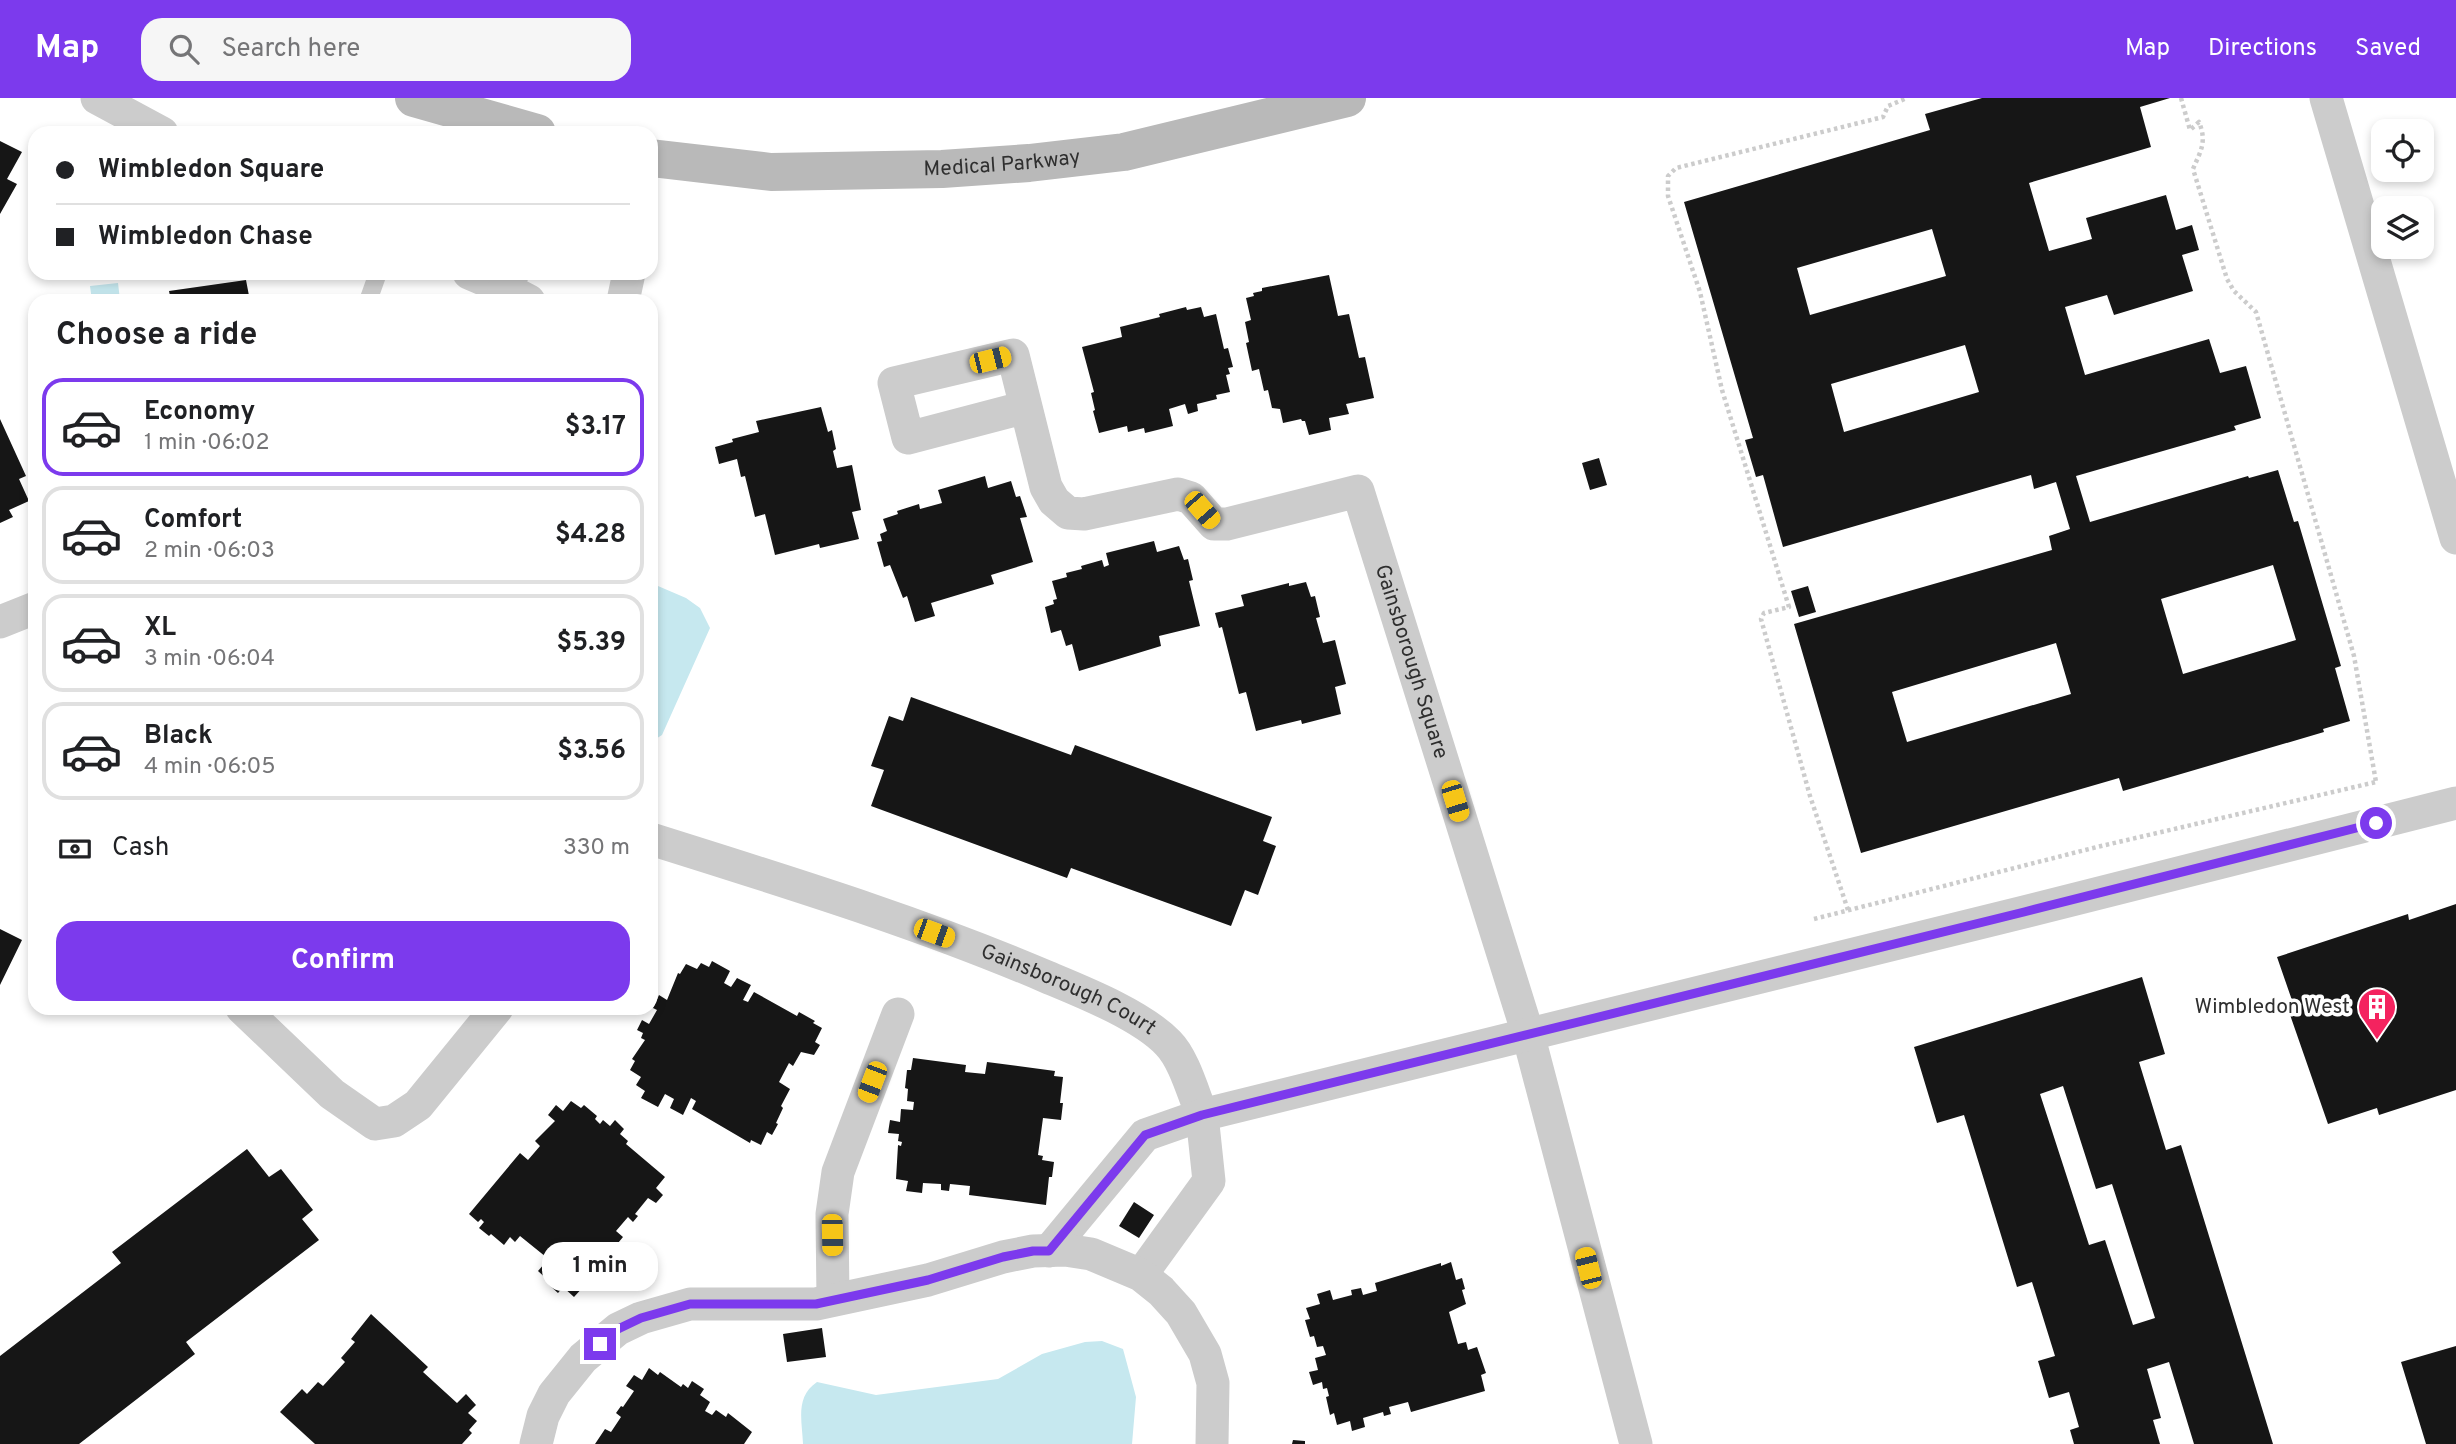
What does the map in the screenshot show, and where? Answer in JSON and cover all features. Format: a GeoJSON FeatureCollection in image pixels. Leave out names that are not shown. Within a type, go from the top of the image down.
{"type":"FeatureCollection","features":[{"type":"Feature","properties":{"kind":"street"},"geometry":{"type":"LineString","coordinates":[[97,98],[149,126]]}},
{"type":"Feature","properties":{"kind":"street"},"geometry":{"type":"LineString","coordinates":[[414,98],[512,126]]}},
{"type":"Feature","properties":{"kind":"street","name":"Medical Parkway"},"geometry":{"type":"LineString","coordinates":[[658,165],[772,172],[942,169],[1029,163],[1124,152],[1347,98]]}},
{"type":"Feature","properties":{"kind":"street"},"geometry":{"type":"LineString","coordinates":[[2326,98],[2456,538]]}},
{"type":"Feature","properties":{"kind":"street"},"geometry":{"type":"LineString","coordinates":[[485,280],[510,291]]}},
{"type":"Feature","properties":{"kind":"street","name":"Gainsborough Square"},"geometry":{"type":"LineString","coordinates":[[1026,407],[1046,487],[1054,501],[1068,513],[1084,514],[1178,494],[1191,498],[1214,524],[1227,524],[1357,491],[1528,1034],[1636,1444]]}},
{"type":"Feature","properties":{"kind":"street"},"geometry":{"type":"LineString","coordinates":[[0,622],[28,611]]}},
{"type":"Feature","properties":{"kind":"street"},"geometry":{"type":"LineString","coordinates":[[1049,1251],[1145,1135],[1202,1115],[2011,916],[2456,803]]}},
{"type":"Feature","properties":{"kind":"street","name":"Gainsborough Court"},"geometry":{"type":"LineString","coordinates":[[658,841],[878,913],[1003,958],[1102,1000],[1169,1044],[1185,1073],[1202,1115],[1209,1181],[1140,1275]]}},
{"type":"Feature","properties":{"kind":"street"},"geometry":{"type":"LineString","coordinates":[[833,1299],[832,1214],[838,1172],[898,1014]]}},
{"type":"Feature","properties":{"kind":"street"},"geometry":{"type":"LineString","coordinates":[[249,1015],[332,1094],[375,1124],[394,1121],[418,1105],[492,1015]]}},
{"type":"Feature","properties":{"kind":"street"},"geometry":{"type":"LineString","coordinates":[[536,1444],[543,1416],[554,1394],[583,1358],[618,1329],[641,1318],[690,1304],[816,1304],[928,1280],[1003,1257],[1033,1251],[1065,1250],[1091,1254],[1140,1275],[1161,1291],[1181,1313],[1205,1354],[1213,1383],[1212,1444]]}},
{"type":"Feature","properties":{"kind":"path"},"geometry":{"type":"LineString","coordinates":[[1847,910],[1810,796],[1761,619],[1769,610],[1789,607],[1722,390],[1700,292],[1668,196],[1668,176],[1676,168],[1883,117],[1888,106],[1907,98]]}},
{"type":"Feature","properties":{"kind":"path"},"geometry":{"type":"LineString","coordinates":[[2181,98],[2190,130],[2199,122],[2204,135],[2193,169],[2227,279],[2234,291],[2256,312],[2295,447],[2354,656],[2376,782]]}},
{"type":"Feature","properties":{"kind":"path"},"geometry":{"type":"LineString","coordinates":[[1814,919],[2097,847],[2389,779]]}},
{"type":"Feature","properties":{"kind":"water"},"geometry":{"type":"Polygon","coordinates":[[[118,283],[119,294],[91,294],[90,286],[118,283]]]}},
{"type":"Feature","properties":{"kind":"water"},"geometry":{"type":"Polygon","coordinates":[[[658,586],[686,598],[700,608],[710,628],[662,735],[658,738],[658,586]]]}},
{"type":"Feature","properties":{"kind":"water"},"geometry":{"type":"Polygon","coordinates":[[[1102,1341],[1123,1349],[1136,1397],[1132,1444],[803,1444],[801,1410],[805,1395],[817,1382],[876,1395],[998,1379],[1042,1354],[1085,1342],[1102,1341]]]}},
{"type":"Feature","properties":{"kind":"building"},"geometry":{"type":"Polygon","coordinates":[[[1982,98],[2170,98],[2140,107],[2151,147],[2029,183],[2049,251],[2092,239],[2086,218],[2166,195],[2176,230],[2192,225],[2199,250],[2182,255],[2193,291],[2114,315],[2107,295],[2065,307],[2085,375],[2209,339],[2220,373],[2246,366],[2261,418],[2234,426],[2236,430],[2076,476],[2090,522],[2248,476],[2249,478],[2278,470],[2294,522],[2298,521],[2341,666],[2335,668],[2350,721],[2323,729],[2324,732],[2123,791],[2119,778],[1861,853],[1794,624],[2052,550],[2049,536],[2070,529],[2056,482],[2034,489],[2031,475],[1783,547],[1763,475],[1756,477],[1745,440],[1753,438],[1684,202],[1930,130],[1925,114],[1982,98]],[[1932,229],[1797,268],[1810,315],[1946,276],[1932,229]],[[1965,345],[1831,384],[1844,432],[1979,392],[1965,345]],[[2273,565],[2161,599],[2183,674],[2296,640],[2273,565]],[[2056,643],[1892,692],[1907,742],[2071,694],[2056,643]]]}},
{"type":"Feature","properties":{"kind":"building"},"geometry":{"type":"Polygon","coordinates":[[[0,141],[22,152],[7,179],[17,184],[0,214],[0,141]]]}},
{"type":"Feature","properties":{"kind":"building"},"geometry":{"type":"Polygon","coordinates":[[[1329,275],[1338,316],[1349,314],[1359,358],[1365,357],[1374,398],[1346,404],[1349,414],[1329,418],[1331,430],[1309,435],[1305,421],[1301,419],[1283,423],[1280,409],[1272,408],[1268,390],[1264,391],[1259,369],[1252,371],[1246,343],[1249,342],[1245,322],[1251,320],[1246,298],[1262,291],[1262,288],[1329,275]]]}},
{"type":"Feature","properties":{"kind":"building"},"geometry":{"type":"Polygon","coordinates":[[[246,280],[249,294],[170,294],[169,291],[246,280]]]}},
{"type":"Feature","properties":{"kind":"building"},"geometry":{"type":"Polygon","coordinates":[[[1186,307],[1187,310],[1201,307],[1204,317],[1216,314],[1224,349],[1228,348],[1233,367],[1228,368],[1230,374],[1226,375],[1230,392],[1216,395],[1217,399],[1197,404],[1198,411],[1188,414],[1185,404],[1169,409],[1173,426],[1145,433],[1144,428],[1128,432],[1127,426],[1099,433],[1093,411],[1091,393],[1094,392],[1082,347],[1122,337],[1120,327],[1186,307]]]}},
{"type":"Feature","properties":{"kind":"building"},"geometry":{"type":"Polygon","coordinates":[[[821,407],[828,432],[832,430],[837,468],[852,465],[861,510],[852,512],[859,539],[820,548],[819,544],[775,555],[765,514],[755,517],[745,476],[741,477],[737,459],[719,464],[715,447],[759,432],[756,421],[821,407]]]}},
{"type":"Feature","properties":{"kind":"building"},"geometry":{"type":"Polygon","coordinates":[[[0,419],[26,476],[19,479],[28,501],[9,510],[13,517],[0,523],[0,419]]]}},
{"type":"Feature","properties":{"kind":"building"},"geometry":{"type":"Polygon","coordinates":[[[1599,458],[1607,485],[1590,490],[1582,463],[1599,458]]]}},
{"type":"Feature","properties":{"kind":"building"},"geometry":{"type":"Polygon","coordinates":[[[985,476],[988,488],[1011,481],[1016,497],[1020,496],[1027,517],[1020,518],[1033,562],[991,575],[994,584],[931,603],[935,616],[915,622],[907,596],[903,598],[890,565],[884,567],[877,542],[882,541],[880,534],[887,531],[883,519],[919,504],[920,509],[942,503],[938,490],[985,476]]]}},
{"type":"Feature","properties":{"kind":"building"},"geometry":{"type":"Polygon","coordinates":[[[1154,541],[1157,552],[1179,546],[1184,560],[1188,559],[1193,580],[1189,581],[1200,626],[1159,636],[1161,646],[1079,671],[1072,644],[1066,646],[1061,630],[1051,633],[1045,607],[1054,604],[1053,600],[1057,599],[1052,581],[1067,577],[1066,573],[1082,569],[1081,566],[1102,560],[1104,567],[1109,565],[1106,553],[1154,541]]]}},
{"type":"Feature","properties":{"kind":"building"},"geometry":{"type":"Polygon","coordinates":[[[1306,582],[1311,597],[1315,596],[1320,617],[1316,618],[1323,643],[1335,640],[1346,684],[1335,687],[1341,714],[1302,724],[1301,720],[1256,731],[1246,692],[1239,694],[1222,627],[1219,628],[1215,613],[1244,606],[1241,595],[1289,583],[1289,586],[1306,582]]]}},
{"type":"Feature","properties":{"kind":"building"},"geometry":{"type":"Polygon","coordinates":[[[1808,586],[1816,612],[1799,617],[1791,591],[1808,586]]]}},
{"type":"Feature","properties":{"kind":"building"},"geometry":{"type":"Polygon","coordinates":[[[911,697],[1071,755],[1075,745],[1272,817],[1263,841],[1276,846],[1258,895],[1245,890],[1231,926],[1071,868],[1067,878],[871,806],[884,770],[871,766],[889,716],[903,721],[911,697]]]}},
{"type":"Feature","properties":{"kind":"building","name":"Wimbledon West"},"geometry":{"type":"Polygon","coordinates":[[[2456,904],[2456,1090],[2379,1115],[2377,1108],[2328,1124],[2288,1009],[2294,1006],[2277,957],[2408,914],[2409,920],[2456,904]]]}},
{"type":"Feature","properties":{"kind":"building"},"geometry":{"type":"Polygon","coordinates":[[[0,929],[22,940],[0,985],[0,929]]]}},
{"type":"Feature","properties":{"kind":"building"},"geometry":{"type":"Polygon","coordinates":[[[712,961],[730,971],[724,983],[731,987],[737,978],[751,985],[743,1000],[748,1002],[754,992],[797,1016],[799,1012],[822,1028],[815,1042],[820,1045],[814,1055],[801,1052],[793,1066],[789,1063],[779,1082],[790,1089],[781,1106],[783,1108],[776,1123],[778,1124],[772,1135],[767,1132],[761,1145],[751,1140],[750,1143],[692,1109],[696,1101],[691,1098],[683,1115],[670,1108],[674,1099],[665,1094],[658,1107],[641,1098],[645,1091],[636,1085],[641,1077],[630,1070],[635,1061],[632,1059],[645,1040],[641,1038],[643,1033],[637,1030],[642,1020],[649,1024],[654,1015],[658,1015],[659,995],[667,1000],[678,973],[680,974],[686,964],[697,969],[701,963],[709,967],[712,961]]]}},
{"type":"Feature","properties":{"kind":"building"},"geometry":{"type":"Polygon","coordinates":[[[2142,977],[2165,1054],[2139,1062],[2166,1150],[2181,1145],[2273,1444],[2194,1444],[2169,1362],[2147,1369],[2161,1418],[2153,1420],[2160,1444],[2074,1444],[2070,1430],[2079,1427],[2069,1392],[2049,1398],[2038,1361],[2055,1356],[2032,1282],[2017,1287],[1964,1115],[1937,1123],[1914,1047],[2142,977]],[[2063,1086],[2040,1094],[2089,1245],[2105,1240],[2133,1325],[2155,1318],[2112,1184],[2096,1189],[2063,1086]]]}},
{"type":"Feature","properties":{"kind":"building"},"geometry":{"type":"Polygon","coordinates":[[[913,1058],[966,1065],[965,1072],[985,1074],[987,1062],[1055,1071],[1054,1076],[1063,1077],[1061,1120],[1043,1118],[1038,1155],[1043,1156],[1042,1160],[1054,1162],[1052,1177],[1049,1177],[1046,1205],[969,1195],[970,1186],[950,1184],[949,1191],[941,1190],[941,1184],[923,1183],[922,1193],[906,1191],[908,1181],[896,1179],[898,1145],[901,1146],[902,1142],[898,1141],[899,1134],[888,1133],[890,1120],[900,1122],[901,1109],[913,1110],[914,1102],[907,1101],[908,1089],[905,1088],[907,1070],[911,1070],[913,1058]]]}},
{"type":"Feature","properties":{"kind":"building"},"geometry":{"type":"Polygon","coordinates":[[[571,1101],[581,1108],[584,1105],[597,1116],[595,1119],[600,1124],[603,1120],[610,1126],[615,1120],[624,1129],[620,1134],[628,1141],[626,1144],[665,1177],[656,1188],[663,1195],[656,1203],[648,1198],[635,1214],[638,1216],[633,1222],[628,1217],[616,1231],[623,1237],[574,1297],[563,1287],[558,1293],[548,1284],[550,1282],[538,1271],[545,1263],[543,1261],[546,1257],[520,1236],[515,1242],[510,1237],[504,1245],[479,1228],[484,1222],[481,1219],[478,1222],[469,1214],[520,1153],[528,1160],[540,1146],[535,1141],[555,1121],[548,1115],[556,1105],[563,1111],[571,1101]]]}},
{"type":"Feature","properties":{"kind":"building"},"geometry":{"type":"Polygon","coordinates":[[[247,1149],[269,1177],[281,1169],[313,1210],[302,1219],[319,1240],[186,1342],[195,1354],[79,1444],[0,1444],[0,1356],[121,1263],[112,1252],[247,1149]]]}},
{"type":"Feature","properties":{"kind":"building"},"geometry":{"type":"Polygon","coordinates":[[[1134,1202],[1154,1215],[1139,1238],[1119,1226],[1134,1202]]]}},
{"type":"Feature","properties":{"kind":"building"},"geometry":{"type":"Polygon","coordinates":[[[1451,1262],[1456,1280],[1462,1278],[1466,1304],[1449,1312],[1458,1344],[1466,1342],[1468,1350],[1477,1347],[1486,1373],[1481,1375],[1485,1391],[1411,1412],[1408,1402],[1389,1407],[1391,1414],[1384,1416],[1383,1412],[1363,1418],[1365,1427],[1352,1431],[1350,1421],[1337,1425],[1334,1413],[1330,1415],[1327,1388],[1323,1389],[1322,1382],[1313,1385],[1309,1372],[1318,1370],[1315,1358],[1326,1355],[1323,1346],[1317,1347],[1314,1336],[1310,1337],[1305,1320],[1310,1319],[1306,1308],[1320,1304],[1317,1294],[1330,1290],[1333,1300],[1352,1295],[1351,1290],[1361,1288],[1363,1295],[1377,1291],[1375,1283],[1451,1262]]]}},
{"type":"Feature","properties":{"kind":"building"},"geometry":{"type":"Polygon","coordinates":[[[371,1314],[428,1367],[423,1372],[457,1403],[466,1394],[476,1405],[468,1413],[477,1421],[469,1430],[472,1433],[462,1444],[315,1444],[280,1412],[302,1389],[307,1394],[318,1382],[323,1386],[345,1362],[341,1358],[355,1342],[351,1339],[371,1314]]]}},
{"type":"Feature","properties":{"kind":"building"},"geometry":{"type":"Polygon","coordinates":[[[822,1328],[826,1357],[787,1362],[783,1334],[822,1328]]]}},
{"type":"Feature","properties":{"kind":"building"},"geometry":{"type":"Polygon","coordinates":[[[2456,1346],[2456,1444],[2426,1444],[2401,1362],[2456,1346]]]}},
{"type":"Feature","properties":{"kind":"building"},"geometry":{"type":"Polygon","coordinates":[[[649,1368],[658,1375],[660,1372],[681,1387],[683,1384],[688,1388],[692,1381],[704,1389],[700,1395],[710,1402],[705,1411],[712,1415],[716,1410],[726,1417],[728,1413],[752,1432],[744,1444],[595,1444],[605,1429],[611,1432],[621,1417],[616,1413],[634,1391],[626,1386],[634,1375],[642,1380],[649,1368]]]}},
{"type":"Feature","properties":{"kind":"building"},"geometry":{"type":"Polygon","coordinates":[[[1293,1440],[1305,1441],[1305,1444],[1292,1444],[1293,1440]]]}},
{"type":"Feature","properties":{"kind":"place","name":"Wimbledon West"},"geometry":{"type":"Point","coordinates":[2377,1041]}},
{"type":"Feature","properties":{"kind":"route"},"geometry":{"type":"LineString","coordinates":[[600,1344],[618,1329],[641,1318],[690,1304],[816,1304],[928,1280],[1003,1257],[1049,1251],[1145,1135],[1202,1115],[2376,823]]}}]}
